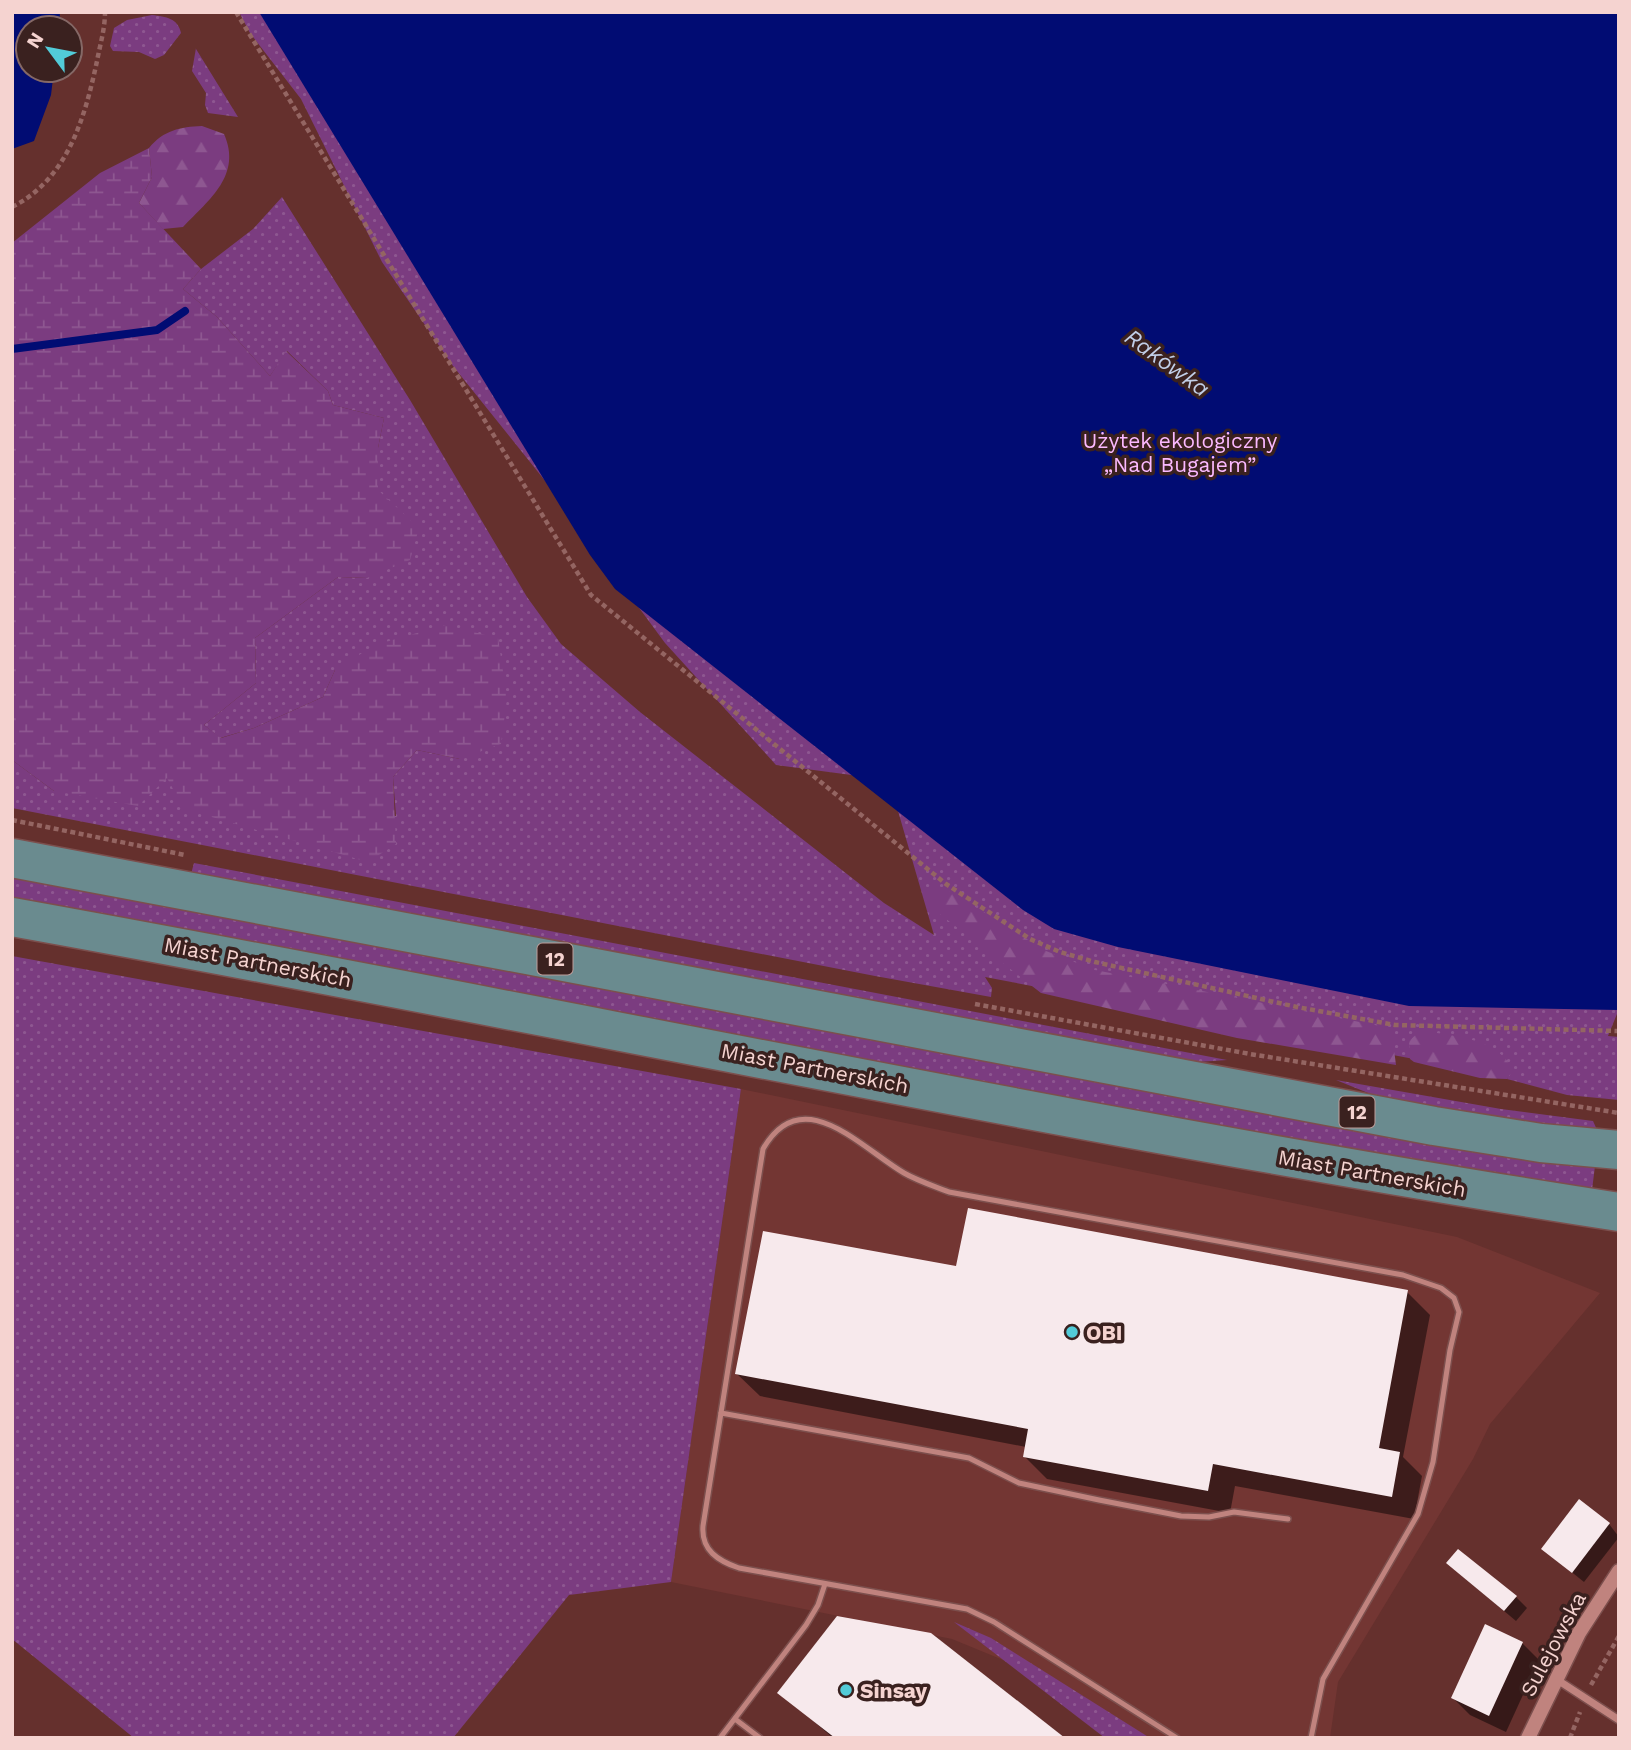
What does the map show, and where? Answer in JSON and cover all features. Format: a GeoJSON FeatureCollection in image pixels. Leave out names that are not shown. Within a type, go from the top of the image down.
{"type":"FeatureCollection","features":[{"type":"Feature","properties":{"kind":"main road","name":"12"},"geometry":{"type":"LineString","coordinates":[[12,858],[1434,1126],[1541,1143],[1619,1150]]}},
{"type":"Feature","properties":{"kind":"main road","name":"Miast Partnerskich"},"geometry":{"type":"LineString","coordinates":[[12,917],[582,1022],[1169,1136],[1426,1183],[1619,1212]]}},
{"type":"Feature","properties":{"kind":"main road","name":"Sulejowska"},"geometry":{"type":"LineString","coordinates":[[1528,1738],[1579,1633],[1619,1571]]}},
{"type":"Feature","properties":{"kind":"street"},"geometry":{"type":"LineString","coordinates":[[1556,1679],[1619,1720]]}},
{"type":"Feature","properties":{"kind":"lane"},"geometry":{"type":"LineString","coordinates":[[1177,1738],[994,1622],[967,1609],[739,1568],[726,1564],[707,1549],[702,1537],[703,1526],[763,1149],[774,1131],[794,1119],[826,1121],[904,1173],[949,1192],[1402,1275],[1441,1287],[1454,1298],[1459,1312],[1450,1350],[1433,1462],[1423,1499],[1407,1534],[1323,1679],[1311,1738]]}},
{"type":"Feature","properties":{"kind":"lane"},"geometry":{"type":"LineString","coordinates":[[721,1413],[969,1458],[1018,1483],[1181,1516],[1209,1517],[1234,1512],[1289,1519]]}},
{"type":"Feature","properties":{"kind":"lane"},"geometry":{"type":"LineString","coordinates":[[720,1738],[806,1625],[818,1605],[825,1584]]}},
{"type":"Feature","properties":{"kind":"lane"},"geometry":{"type":"LineString","coordinates":[[735,1719],[760,1738]]}},
{"type":"Feature","properties":{"kind":"path"},"geometry":{"type":"LineString","coordinates":[[12,207],[43,187],[65,158],[78,130],[91,89],[106,12]]}},
{"type":"Feature","properties":{"kind":"path"},"geometry":{"type":"LineString","coordinates":[[236,12],[591,594],[946,884],[1030,939],[1060,952],[1297,1007],[1395,1025],[1619,1031]]}},
{"type":"Feature","properties":{"kind":"path"},"geometry":{"type":"LineString","coordinates":[[1042,1017],[1250,1054],[1619,1113]]}},
{"type":"Feature","properties":{"kind":"shaded area"},"geometry":{"type":"Polygon","coordinates":[[[741,1089],[1457,1237],[1600,1293],[1490,1424],[1473,1459],[1338,1682],[1330,1738],[1126,1738],[1008,1662],[952,1639],[671,1582],[741,1089]]]}},
{"type":"Feature","properties":{"kind":"green space","name":"Użytek ekologiczny „Nad Bugajem”"},"geometry":{"type":"Polygon","coordinates":[[[239,12],[1619,12],[1619,1009],[1608,1036],[1619,1037],[1619,1100],[1567,1095],[1507,1079],[1508,1077],[985,977],[992,988],[991,997],[875,976],[12,808],[12,760],[54,791],[167,778],[396,816],[393,777],[417,750],[460,759],[335,670],[323,697],[254,728],[220,738],[204,725],[256,683],[255,638],[338,577],[367,578],[378,490],[378,448],[384,418],[333,405],[328,391],[287,351],[270,376],[217,317],[183,289],[201,269],[253,229],[282,197],[410,400],[527,597],[561,644],[640,712],[884,903],[934,935],[889,780],[776,765],[665,643],[550,487],[453,366],[382,262],[301,99],[250,33],[239,12]]]}},
{"type":"Feature","properties":{"kind":"green space"},"geometry":{"type":"Polygon","coordinates":[[[152,15],[174,21],[181,33],[164,55],[155,59],[139,52],[113,51],[110,46],[114,28],[127,20],[152,15]]]}},
{"type":"Feature","properties":{"kind":"green space"},"geometry":{"type":"Polygon","coordinates":[[[196,48],[238,117],[208,113],[205,105],[206,93],[192,71],[196,48]]]}},
{"type":"Feature","properties":{"kind":"green space"},"geometry":{"type":"Polygon","coordinates":[[[202,126],[224,134],[229,149],[226,174],[213,196],[183,227],[163,229],[139,203],[152,177],[149,148],[173,131],[202,126]]]}},
{"type":"Feature","properties":{"kind":"green space"},"geometry":{"type":"Polygon","coordinates":[[[149,148],[152,177],[139,203],[201,269],[183,289],[217,317],[270,376],[286,351],[328,391],[333,405],[384,418],[378,448],[378,490],[419,528],[410,560],[367,578],[338,577],[255,638],[256,683],[204,725],[221,738],[254,728],[323,697],[335,670],[375,645],[445,625],[498,638],[507,698],[501,744],[460,759],[417,750],[393,777],[396,844],[368,862],[184,809],[167,778],[138,806],[54,791],[12,760],[12,243],[100,173],[149,148]]]}},
{"type":"Feature","properties":{"kind":"green space"},"geometry":{"type":"Polygon","coordinates":[[[194,863],[1227,1060],[1183,1063],[191,874],[194,863]]]}},
{"type":"Feature","properties":{"kind":"green space"},"geometry":{"type":"Polygon","coordinates":[[[12,874],[1595,1166],[1592,1190],[1268,1138],[574,1003],[12,899],[12,874]]]}},
{"type":"Feature","properties":{"kind":"green space"},"geometry":{"type":"Polygon","coordinates":[[[943,887],[1046,951],[1095,970],[1380,1026],[1392,1034],[1396,1065],[1237,1038],[1041,993],[932,908],[924,898],[929,891],[943,887]]]}},
{"type":"Feature","properties":{"kind":"green space"},"geometry":{"type":"Polygon","coordinates":[[[12,956],[741,1089],[671,1582],[569,1595],[453,1738],[134,1738],[12,1639],[12,956]]]}},
{"type":"Feature","properties":{"kind":"green space"},"geometry":{"type":"Polygon","coordinates":[[[1421,1030],[1486,1045],[1506,1059],[1513,1070],[1507,1079],[1480,1078],[1414,1062],[1410,1059],[1409,1041],[1421,1030]]]}},
{"type":"Feature","properties":{"kind":"green space"},"geometry":{"type":"Polygon","coordinates":[[[1336,1080],[1501,1109],[1593,1121],[1598,1132],[1456,1114],[1383,1099],[1336,1080]]]}},
{"type":"Feature","properties":{"kind":"green space"},"geometry":{"type":"Polygon","coordinates":[[[954,1622],[991,1638],[1150,1738],[1105,1738],[954,1622]]]}},
{"type":"Feature","properties":{"kind":"water"},"geometry":{"type":"Polygon","coordinates":[[[12,12],[60,12],[14,14],[14,84],[52,84],[51,95],[34,141],[12,149],[12,12]]]}},
{"type":"Feature","properties":{"kind":"water","name":"Użytek ekologiczny „Nad Bugajem”"},"geometry":{"type":"Polygon","coordinates":[[[259,12],[1619,12],[1619,1010],[1409,1006],[1118,947],[1054,929],[1023,910],[615,589],[590,555],[259,12]]]}},
{"type":"Feature","properties":{"kind":"building","name":"OBI"},"geometry":{"type":"Polygon","coordinates":[[[968,1208],[1408,1290],[1379,1448],[1400,1452],[1392,1497],[1213,1464],[1208,1491],[1023,1457],[1028,1429],[735,1374],[763,1231],[956,1266],[968,1208]]]}},
{"type":"Feature","properties":{"kind":"building"},"geometry":{"type":"Polygon","coordinates":[[[1579,1499],[1610,1523],[1572,1573],[1541,1549],[1579,1499]]]}},
{"type":"Feature","properties":{"kind":"building"},"geometry":{"type":"Polygon","coordinates":[[[1458,1549],[1517,1596],[1504,1611],[1446,1563],[1458,1549]]]}},
{"type":"Feature","properties":{"kind":"building"},"geometry":{"type":"Polygon","coordinates":[[[837,1616],[931,1633],[1065,1738],[835,1738],[777,1693],[837,1616]]]}},
{"type":"Feature","properties":{"kind":"building"},"geometry":{"type":"Polygon","coordinates":[[[1485,1624],[1523,1642],[1489,1716],[1451,1698],[1485,1624]]]}},
{"type":"Feature","properties":{"kind":"waterway"},"geometry":{"type":"LineString","coordinates":[[12,349],[157,330],[185,311]]}},
{"type":"Feature","properties":{"kind":"place","name":"OBI"},"geometry":{"type":"Point","coordinates":[1072,1332]}},
{"type":"Feature","properties":{"kind":"place","name":"Sinsay"},"geometry":{"type":"Point","coordinates":[846,1690]}},
{"type":"Feature","properties":{"kind":"water label","name":"Rakówka"},"geometry":{"type":"Point","coordinates":[1167,363]}}]}
